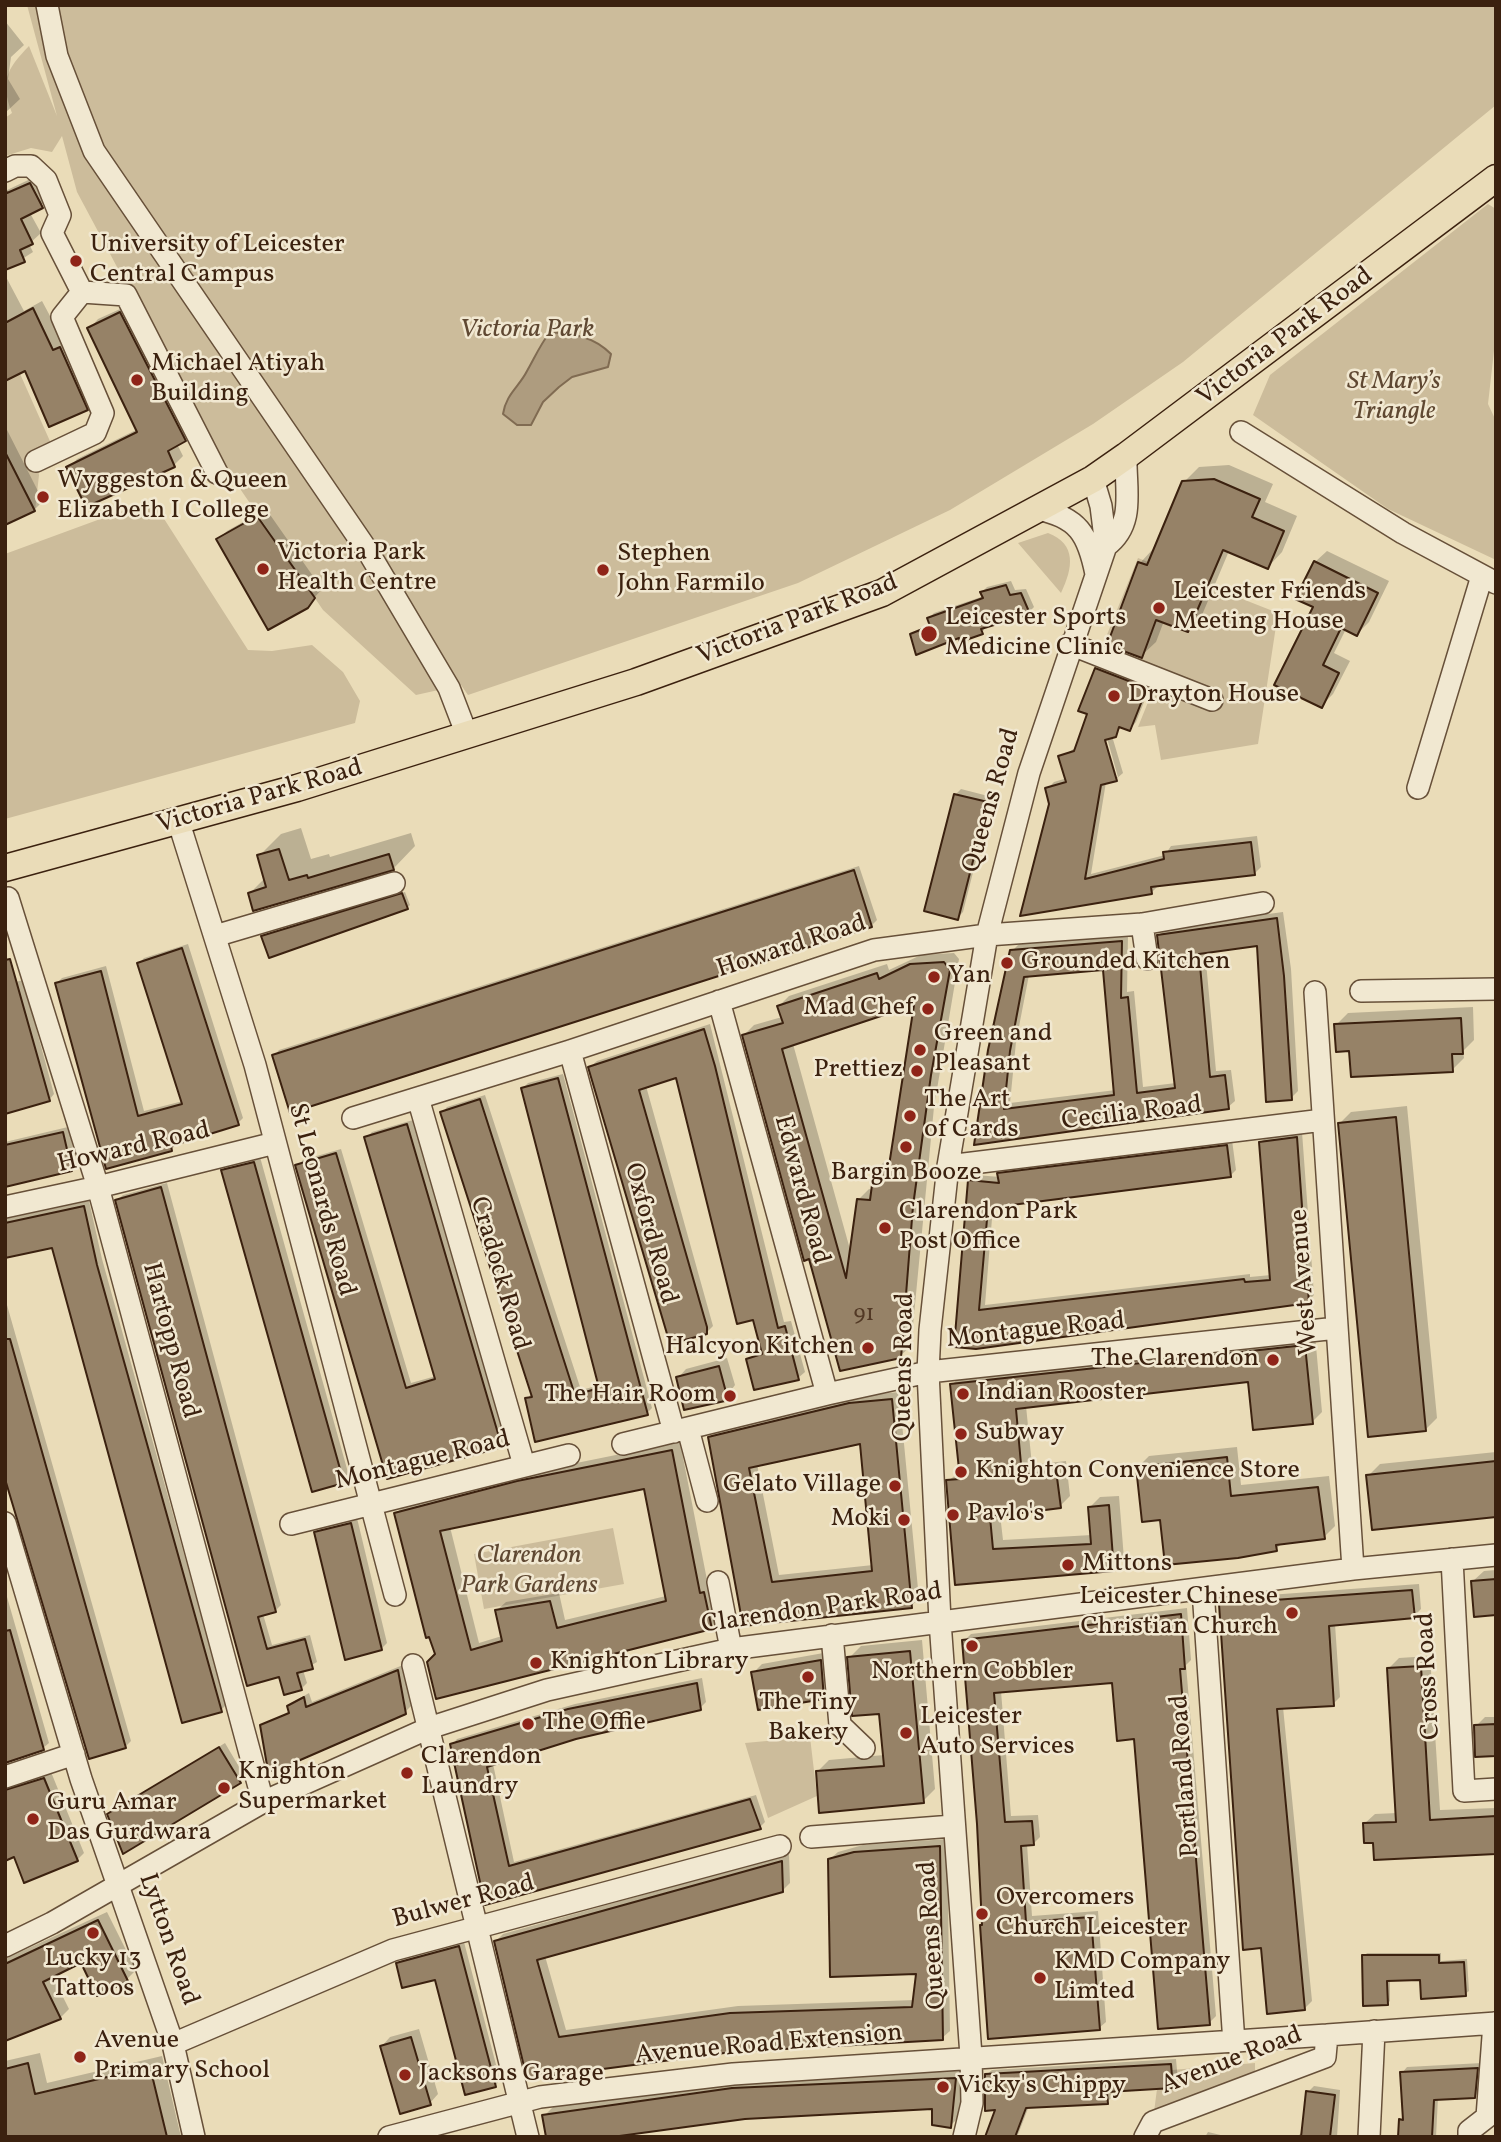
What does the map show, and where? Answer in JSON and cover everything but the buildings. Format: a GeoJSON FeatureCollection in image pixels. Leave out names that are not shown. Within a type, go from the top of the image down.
{"type":"FeatureCollection","features":[{"type":"Feature","properties":{"kind":"main road","name":"Victoria Park Road"},"geometry":{"type":"LineString","coordinates":[[5,868],[178,823],[467,735],[636,682],[882,593],[1093,479],[1496,178]]}},
{"type":"Feature","properties":{"kind":"street"},"geometry":{"type":"LineString","coordinates":[[47,5],[57,56],[94,151],[369,553],[449,688],[467,735]]}},
{"type":"Feature","properties":{"kind":"street"},"geometry":{"type":"LineString","coordinates":[[5,171],[15,166],[31,166],[46,180],[60,215],[52,233],[82,292]]}},
{"type":"Feature","properties":{"kind":"street"},"geometry":{"type":"LineString","coordinates":[[36,461],[95,433],[103,413],[62,317],[82,292]]}},
{"type":"Feature","properties":{"kind":"street"},"geometry":{"type":"LineString","coordinates":[[82,292],[125,295],[217,473]]}},
{"type":"Feature","properties":{"kind":"street"},"geometry":{"type":"LineString","coordinates":[[1241,432],[1403,533],[1489,579],[1418,788]]}},
{"type":"Feature","properties":{"kind":"street","name":"Queens Road"},"geometry":{"type":"LineString","coordinates":[[1106,546],[1117,538],[1128,512],[1126,456]]}},
{"type":"Feature","properties":{"kind":"street","name":"Queens Road"},"geometry":{"type":"LineString","coordinates":[[964,2137],[972,2103],[971,2056],[940,1621],[928,1372],[948,1166],[986,935],[1028,773],[1070,644],[1106,546],[1101,506],[1093,479]]}},
{"type":"Feature","properties":{"kind":"street"},"geometry":{"type":"LineString","coordinates":[[1037,509],[1064,516],[1080,530],[1090,548],[1096,574]]}},
{"type":"Feature","properties":{"kind":"street"},"geometry":{"type":"LineString","coordinates":[[1070,644],[1212,700]]}},
{"type":"Feature","properties":{"kind":"street","name":"St Leonards Road"},"geometry":{"type":"LineString","coordinates":[[178,823],[255,1065],[395,1595]]}},
{"type":"Feature","properties":{"kind":"street"},"geometry":{"type":"LineString","coordinates":[[215,936],[394,883]]}},
{"type":"Feature","properties":{"kind":"street","name":"Hartopp Road"},"geometry":{"type":"LineString","coordinates":[[8,898],[98,1187],[263,1802]]}},
{"type":"Feature","properties":{"kind":"street","name":"Howard Road"},"geometry":{"type":"LineString","coordinates":[[353,1118],[570,1051],[874,950],[986,935],[1142,924],[1263,903]]}},
{"type":"Feature","properties":{"kind":"street"},"geometry":{"type":"LineString","coordinates":[[1142,924],[1147,959]]}},
{"type":"Feature","properties":{"kind":"street"},"geometry":{"type":"LineString","coordinates":[[1361,991],[1496,989]]}},
{"type":"Feature","properties":{"kind":"street","name":"West Avenue"},"geometry":{"type":"LineString","coordinates":[[1315,992],[1353,1569]]}},
{"type":"Feature","properties":{"kind":"street","name":"Edward Road"},"geometry":{"type":"LineString","coordinates":[[719,1000],[827,1394]]}},
{"type":"Feature","properties":{"kind":"street","name":"Oxford Road"},"geometry":{"type":"LineString","coordinates":[[570,1051],[681,1431],[707,1501]]}},
{"type":"Feature","properties":{"kind":"street","name":"Cradock Road"},"geometry":{"type":"LineString","coordinates":[[418,1098],[524,1465]]}},
{"type":"Feature","properties":{"kind":"street","name":"Cecilia Road"},"geometry":{"type":"LineString","coordinates":[[948,1166],[1324,1120]]}},
{"type":"Feature","properties":{"kind":"street","name":"Howard Road"},"geometry":{"type":"LineString","coordinates":[[5,1206],[98,1187],[275,1143]]}},
{"type":"Feature","properties":{"kind":"street","name":"Montague Road"},"geometry":{"type":"LineString","coordinates":[[623,1444],[928,1372],[1337,1328]]}},
{"type":"Feature","properties":{"kind":"street","name":"Montague Road"},"geometry":{"type":"LineString","coordinates":[[291,1524],[569,1455]]}},
{"type":"Feature","properties":{"kind":"street","name":"Lytton Road"},"geometry":{"type":"LineString","coordinates":[[5,1523],[74,1754],[173,2043],[194,2137]]}},
{"type":"Feature","properties":{"kind":"street","name":"Clarendon Park Road"},"geometry":{"type":"LineString","coordinates":[[5,1945],[119,1885],[263,1802],[429,1728],[547,1690],[731,1649],[1353,1569],[1496,1555]]}},
{"type":"Feature","properties":{"kind":"street","name":"Cross Road"},"geometry":{"type":"LineString","coordinates":[[1452,1559],[1464,1791],[1496,1789]]}},
{"type":"Feature","properties":{"kind":"street"},"geometry":{"type":"LineString","coordinates":[[718,1582],[731,1649]]}},
{"type":"Feature","properties":{"kind":"street","name":"Portland Road"},"geometry":{"type":"LineString","coordinates":[[1203,1590],[1234,2043]]}},
{"type":"Feature","properties":{"kind":"street"},"geometry":{"type":"LineString","coordinates":[[832,1635],[840,1725],[864,1748]]}},
{"type":"Feature","properties":{"kind":"street"},"geometry":{"type":"LineString","coordinates":[[413,1665],[528,2137]]}},
{"type":"Feature","properties":{"kind":"street"},"geometry":{"type":"LineString","coordinates":[[5,1777],[74,1754]]}},
{"type":"Feature","properties":{"kind":"street"},"geometry":{"type":"LineString","coordinates":[[811,1837],[953,1826]]}},
{"type":"Feature","properties":{"kind":"street","name":"Bulwer Road"},"geometry":{"type":"LineString","coordinates":[[173,2043],[393,1950],[780,1846]]}},
{"type":"Feature","properties":{"kind":"street"},"geometry":{"type":"LineString","coordinates":[[1469,2137],[1469,2131],[1487,2117],[1495,2023]]}},
{"type":"Feature","properties":{"kind":"street","name":"Avenue Road"},"geometry":{"type":"LineString","coordinates":[[1145,2137],[1153,2122],[1325,2057],[1327,2035],[1495,2023]]}},
{"type":"Feature","properties":{"kind":"street"},"geometry":{"type":"LineString","coordinates":[[1369,2137],[1374,2031]]}},
{"type":"Feature","properties":{"kind":"street","name":"Avenue Road Extension"},"geometry":{"type":"LineString","coordinates":[[389,2137],[412,2134],[540,2098],[733,2074],[971,2056],[1234,2043],[1327,2035]]}},
{"type":"Feature","properties":{"kind":"green space","name":"Victoria Park"},"geometry":{"type":"Polygon","coordinates":[[[27,5],[1496,5],[1496,105],[1183,362],[1093,424],[950,510],[798,583],[468,695],[461,685],[416,695],[323,610],[219,458],[77,192],[62,136],[52,152],[31,148],[5,156],[5,118],[12,113],[6,92],[7,76],[29,46],[57,116],[27,5]]]}},
{"type":"Feature","properties":{"kind":"green space","name":"St Mary’s Triangle"},"geometry":{"type":"Polygon","coordinates":[[[1488,204],[1496,209],[1496,333],[1488,404],[1496,421],[1496,560],[1388,509],[1253,415],[1270,375],[1488,204]]]}},
{"type":"Feature","properties":{"kind":"green space"},"geometry":{"type":"Polygon","coordinates":[[[13,358],[53,448],[36,461],[39,475],[35,511],[5,452],[5,381],[13,358]]]}},
{"type":"Feature","properties":{"kind":"green space","name":"Wyggeston & Queen Elizabeth I College"},"geometry":{"type":"Polygon","coordinates":[[[152,500],[248,650],[272,651],[312,645],[343,672],[360,701],[355,723],[5,819],[5,554],[152,500]]]}},
{"type":"Feature","properties":{"kind":"green space"},"geometry":{"type":"Polygon","coordinates":[[[1048,533],[1064,543],[1070,558],[1068,575],[1061,593],[1018,543],[1048,533]]]}},
{"type":"Feature","properties":{"kind":"green space"},"geometry":{"type":"Polygon","coordinates":[[[1138,558],[1278,613],[1258,744],[1161,760],[1155,725],[1138,727],[1161,670],[1102,647],[1138,558]]]}},
{"type":"Feature","properties":{"kind":"green space","name":"Clarendon Park Gardens"},"geometry":{"type":"Polygon","coordinates":[[[613,1528],[624,1584],[484,1609],[474,1554],[613,1528]]]}},
{"type":"Feature","properties":{"kind":"green space"},"geometry":{"type":"Polygon","coordinates":[[[810,1737],[817,1796],[768,1818],[745,1743],[810,1737]]]}},
{"type":"Feature","properties":{"kind":"green space"},"geometry":{"type":"Polygon","coordinates":[[[1255,2063],[1255,2072],[1154,2112],[1157,2089],[1173,2088],[1172,2070],[1255,2063]]]}},
{"type":"Feature","properties":{"kind":"shaded area"},"geometry":{"type":"Polygon","coordinates":[[[550,332],[575,335],[597,343],[611,354],[608,367],[572,377],[543,402],[531,425],[517,425],[503,414],[505,407],[550,332]]]}},
{"type":"Feature","properties":{"kind":"place","name":"University of Leicester Central Campus"},"geometry":{"type":"Point","coordinates":[76,261]}},
{"type":"Feature","properties":{"kind":"place","name":"Michael Atiyah Building"},"geometry":{"type":"Point","coordinates":[137,380]}},
{"type":"Feature","properties":{"kind":"place","name":"Wyggeston & Queen Elizabeth I College"},"geometry":{"type":"Point","coordinates":[43,497]}},
{"type":"Feature","properties":{"kind":"place","name":"Victoria Park Health Centre"},"geometry":{"type":"Point","coordinates":[263,569]}},
{"type":"Feature","properties":{"kind":"place","name":"Stephen John Farmilo"},"geometry":{"type":"Point","coordinates":[603,570]}},
{"type":"Feature","properties":{"kind":"place","name":"Leicester Friends Meeting House"},"geometry":{"type":"Point","coordinates":[1159,608]}},
{"type":"Feature","properties":{"kind":"place","name":"Leicester Sports Medicine Clinic"},"geometry":{"type":"Point","coordinates":[929,634]}},
{"type":"Feature","properties":{"kind":"place","name":"Drayton House"},"geometry":{"type":"Point","coordinates":[1114,696]}},
{"type":"Feature","properties":{"kind":"place","name":"Grounded Kitchen"},"geometry":{"type":"Point","coordinates":[1007,963]}},
{"type":"Feature","properties":{"kind":"place","name":"Yan"},"geometry":{"type":"Point","coordinates":[934,977]}},
{"type":"Feature","properties":{"kind":"place","name":"Mad Chef"},"geometry":{"type":"Point","coordinates":[928,1009]}},
{"type":"Feature","properties":{"kind":"place","name":"Green and Pleasant"},"geometry":{"type":"Point","coordinates":[920,1050]}},
{"type":"Feature","properties":{"kind":"place","name":"Prettiez"},"geometry":{"type":"Point","coordinates":[917,1071]}},
{"type":"Feature","properties":{"kind":"place","name":"The Art of Cards"},"geometry":{"type":"Point","coordinates":[910,1116]}},
{"type":"Feature","properties":{"kind":"place","name":"Bargin Booze"},"geometry":{"type":"Point","coordinates":[906,1147]}},
{"type":"Feature","properties":{"kind":"place","name":"Clarendon Park Post Office"},"geometry":{"type":"Point","coordinates":[885,1228]}},
{"type":"Feature","properties":{"kind":"place","name":"Halcyon Kitchen"},"geometry":{"type":"Point","coordinates":[868,1348]}},
{"type":"Feature","properties":{"kind":"place","name":"The Clarendon"},"geometry":{"type":"Point","coordinates":[1273,1360]}},
{"type":"Feature","properties":{"kind":"place","name":"Indian Rooster"},"geometry":{"type":"Point","coordinates":[963,1394]}},
{"type":"Feature","properties":{"kind":"place","name":"The Hair Room"},"geometry":{"type":"Point","coordinates":[730,1396]}},
{"type":"Feature","properties":{"kind":"place","name":"Subway"},"geometry":{"type":"Point","coordinates":[961,1434]}},
{"type":"Feature","properties":{"kind":"place","name":"Knighton Convenience Store"},"geometry":{"type":"Point","coordinates":[961,1472]}},
{"type":"Feature","properties":{"kind":"place","name":"Gelato Village"},"geometry":{"type":"Point","coordinates":[895,1486]}},
{"type":"Feature","properties":{"kind":"place","name":"Pavlo's"},"geometry":{"type":"Point","coordinates":[953,1515]}},
{"type":"Feature","properties":{"kind":"place","name":"Moki"},"geometry":{"type":"Point","coordinates":[904,1520]}},
{"type":"Feature","properties":{"kind":"place","name":"Mittons"},"geometry":{"type":"Point","coordinates":[1068,1565]}},
{"type":"Feature","properties":{"kind":"place","name":"Leicester Chinese Christian Church"},"geometry":{"type":"Point","coordinates":[1292,1613]}},
{"type":"Feature","properties":{"kind":"place","name":"Northern Cobbler"},"geometry":{"type":"Point","coordinates":[972,1646]}},
{"type":"Feature","properties":{"kind":"place","name":"Knighton Library"},"geometry":{"type":"Point","coordinates":[536,1663]}},
{"type":"Feature","properties":{"kind":"place","name":"The Tiny Bakery"},"geometry":{"type":"Point","coordinates":[808,1677]}},
{"type":"Feature","properties":{"kind":"place","name":"The Offie"},"geometry":{"type":"Point","coordinates":[528,1724]}},
{"type":"Feature","properties":{"kind":"place","name":"Leicester Auto Services"},"geometry":{"type":"Point","coordinates":[906,1733]}},
{"type":"Feature","properties":{"kind":"place","name":"Clarendon Laundry"},"geometry":{"type":"Point","coordinates":[407,1773]}},
{"type":"Feature","properties":{"kind":"place","name":"Knighton Supermarket"},"geometry":{"type":"Point","coordinates":[224,1788]}},
{"type":"Feature","properties":{"kind":"place","name":"Guru Amar Das Gurdwara"},"geometry":{"type":"Point","coordinates":[33,1819]}},
{"type":"Feature","properties":{"kind":"place","name":"Overcomers Church Leicester"},"geometry":{"type":"Point","coordinates":[982,1914]}},
{"type":"Feature","properties":{"kind":"place","name":"Lucky 13 Tattoos"},"geometry":{"type":"Point","coordinates":[93,1933]}},
{"type":"Feature","properties":{"kind":"place","name":"KMD Company Limted"},"geometry":{"type":"Point","coordinates":[1040,1978]}},
{"type":"Feature","properties":{"kind":"place","name":"Avenue Primary School"},"geometry":{"type":"Point","coordinates":[80,2057]}},
{"type":"Feature","properties":{"kind":"place","name":"Jacksons Garage"},"geometry":{"type":"Point","coordinates":[405,2075]}},
{"type":"Feature","properties":{"kind":"place","name":"Vicky's Chippy"},"geometry":{"type":"Point","coordinates":[943,2087]}}]}
